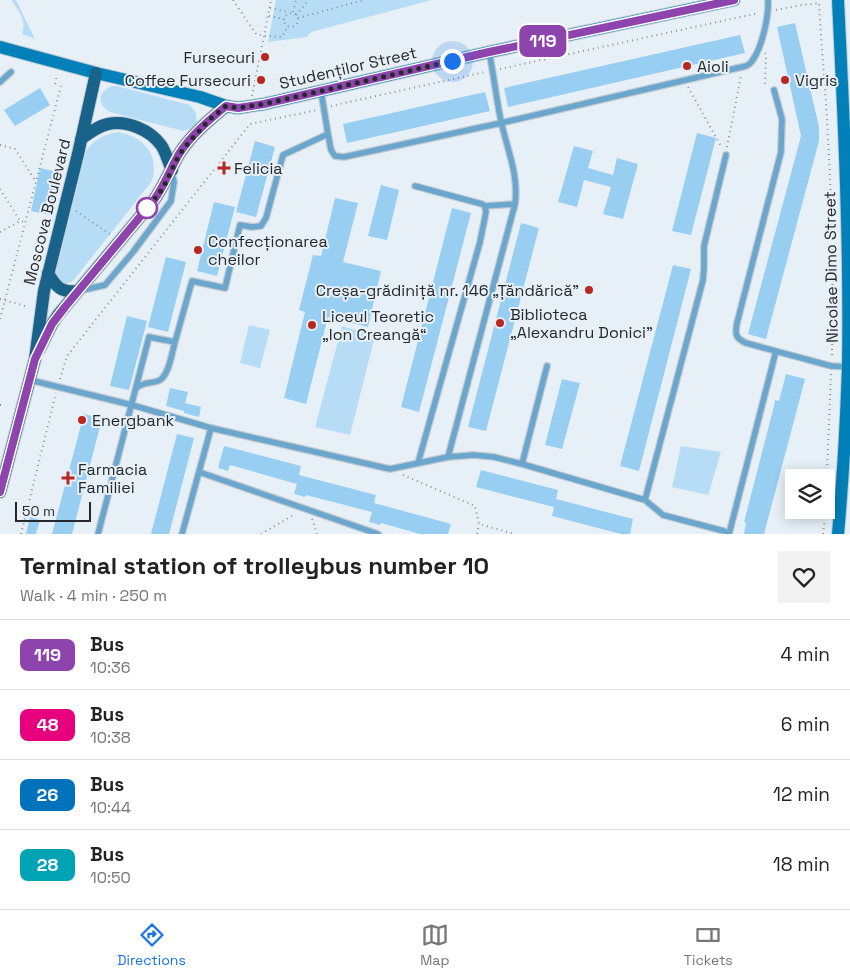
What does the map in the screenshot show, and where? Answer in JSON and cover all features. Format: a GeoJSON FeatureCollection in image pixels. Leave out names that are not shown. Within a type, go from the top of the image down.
{"type":"FeatureCollection","features":[{"type":"Feature","properties":{"kind":"main road","name":"Studenților Street"},"geometry":{"type":"LineString","coordinates":[[0,47],[238,108],[734,0]]}},
{"type":"Feature","properties":{"kind":"main road","name":"Nicolae Dimo Street"},"geometry":{"type":"LineString","coordinates":[[838,0],[847,214],[848,367],[838,534]]}},
{"type":"Feature","properties":{"kind":"main road","name":"Moscova Boulevard"},"geometry":{"type":"LineString","coordinates":[[0,492],[35,359],[41,307],[48,273],[96,73]]}},
{"type":"Feature","properties":{"kind":"main road","name":"Moscova Boulevard"},"geometry":{"type":"LineString","coordinates":[[35,359],[52,324],[154,200],[163,188],[179,155],[197,132],[226,106]]}},
{"type":"Feature","properties":{"kind":"main road"},"geometry":{"type":"LineString","coordinates":[[81,139],[95,129],[109,124],[138,127],[152,134],[161,146],[172,170]]}},
{"type":"Feature","properties":{"kind":"main road"},"geometry":{"type":"LineString","coordinates":[[48,273],[54,284],[59,288],[78,291]]}},
{"type":"Feature","properties":{"kind":"lane"},"geometry":{"type":"LineString","coordinates":[[321,91],[331,150],[335,156],[344,157],[501,123],[746,66],[752,62],[763,36],[769,11],[768,0]]}},
{"type":"Feature","properties":{"kind":"lane"},"geometry":{"type":"LineString","coordinates":[[448,457],[515,204],[515,174],[501,123],[489,52]]}},
{"type":"Feature","properties":{"kind":"lane"},"geometry":{"type":"LineString","coordinates":[[0,82],[11,72]]}},
{"type":"Feature","properties":{"kind":"lane"},"geometry":{"type":"LineString","coordinates":[[774,90],[782,119],[780,152],[736,330],[737,336],[742,341],[776,351],[831,366],[848,367]]}},
{"type":"Feature","properties":{"kind":"lane"},"geometry":{"type":"LineString","coordinates":[[136,388],[141,384],[160,380],[167,372],[192,281],[225,288],[240,225],[261,226],[266,218],[283,155],[328,134]]}},
{"type":"Feature","properties":{"kind":"lane"},"geometry":{"type":"LineString","coordinates":[[645,500],[703,280],[704,246],[726,155]]}},
{"type":"Feature","properties":{"kind":"lane"},"geometry":{"type":"LineString","coordinates":[[78,291],[105,286],[133,252],[171,201],[174,182],[172,170]]}},
{"type":"Feature","properties":{"kind":"lane"},"geometry":{"type":"LineString","coordinates":[[415,186],[477,202],[485,206],[515,204]]}},
{"type":"Feature","properties":{"kind":"lane"},"geometry":{"type":"LineString","coordinates":[[418,463],[480,242],[485,219],[485,206]]}},
{"type":"Feature","properties":{"kind":"lane"},"geometry":{"type":"LineString","coordinates":[[98,534],[149,337],[175,342]]}},
{"type":"Feature","properties":{"kind":"lane"},"geometry":{"type":"LineString","coordinates":[[30,380],[132,405],[211,428],[390,470],[448,457],[485,455],[645,500],[663,515],[729,534],[776,351]]}},
{"type":"Feature","properties":{"kind":"lane"},"geometry":{"type":"LineString","coordinates":[[522,464],[547,366]]}},
{"type":"Feature","properties":{"kind":"lane"},"geometry":{"type":"LineString","coordinates":[[182,534],[211,428]]}},
{"type":"Feature","properties":{"kind":"lane"},"geometry":{"type":"LineString","coordinates":[[199,472],[378,534]]}},
{"type":"Feature","properties":{"kind":"path"},"geometry":{"type":"LineString","coordinates":[[233,0],[256,34],[282,37],[288,26]]}},
{"type":"Feature","properties":{"kind":"path"},"geometry":{"type":"LineString","coordinates":[[252,92],[272,0]]}},
{"type":"Feature","properties":{"kind":"path"},"geometry":{"type":"LineString","coordinates":[[293,13],[296,0]]}},
{"type":"Feature","properties":{"kind":"path"},"geometry":{"type":"LineString","coordinates":[[284,19],[286,14],[293,13],[309,0]]}},
{"type":"Feature","properties":{"kind":"path"},"geometry":{"type":"LineString","coordinates":[[298,18],[364,0]]}},
{"type":"Feature","properties":{"kind":"path"},"geometry":{"type":"LineString","coordinates":[[21,534],[67,356],[250,124],[769,11],[818,3],[827,120],[830,204],[832,316],[827,469]]}},
{"type":"Feature","properties":{"kind":"path"},"geometry":{"type":"LineString","coordinates":[[270,8],[293,13],[298,18]]}},
{"type":"Feature","properties":{"kind":"path"},"geometry":{"type":"LineString","coordinates":[[268,16],[284,19]]}},
{"type":"Feature","properties":{"kind":"path"},"geometry":{"type":"LineString","coordinates":[[288,26],[293,27],[298,18]]}},
{"type":"Feature","properties":{"kind":"path"},"geometry":{"type":"LineString","coordinates":[[284,19],[288,26]]}},
{"type":"Feature","properties":{"kind":"path"},"geometry":{"type":"LineString","coordinates":[[760,44],[766,55],[765,83],[768,88],[774,90]]}},
{"type":"Feature","properties":{"kind":"path"},"geometry":{"type":"LineString","coordinates":[[726,155],[742,67]]}},
{"type":"Feature","properties":{"kind":"path"},"geometry":{"type":"LineString","coordinates":[[54,84],[58,73]]}},
{"type":"Feature","properties":{"kind":"path"},"geometry":{"type":"LineString","coordinates":[[684,81],[726,155]]}},
{"type":"Feature","properties":{"kind":"path"},"geometry":{"type":"LineString","coordinates":[[0,319],[61,86]]}},
{"type":"Feature","properties":{"kind":"path"},"geometry":{"type":"LineString","coordinates":[[0,145],[15,149],[36,182]]}},
{"type":"Feature","properties":{"kind":"path"},"geometry":{"type":"LineString","coordinates":[[0,189],[20,221]]}},
{"type":"Feature","properties":{"kind":"path"},"geometry":{"type":"LineString","coordinates":[[72,208],[111,235]]}},
{"type":"Feature","properties":{"kind":"path"},"geometry":{"type":"LineString","coordinates":[[0,232],[20,221],[25,222]]}},
{"type":"Feature","properties":{"kind":"path"},"geometry":{"type":"LineString","coordinates":[[0,299],[29,307]]}},
{"type":"Feature","properties":{"kind":"path"},"geometry":{"type":"LineString","coordinates":[[390,470],[475,506],[480,524],[477,534]]}},
{"type":"Feature","properties":{"kind":"path"},"geometry":{"type":"LineString","coordinates":[[261,534],[307,509],[317,534]]}},
{"type":"Feature","properties":{"kind":"path"},"geometry":{"type":"LineString","coordinates":[[823,534],[825,519]]}},
{"type":"Feature","properties":{"kind":"path"},"geometry":{"type":"LineString","coordinates":[[480,524],[514,534]]}},
{"type":"Feature","properties":{"kind":"shaded area"},"geometry":{"type":"Polygon","coordinates":[[[12,0],[16,0],[35,39],[22,34],[23,20],[12,0]]]}},
{"type":"Feature","properties":{"kind":"shaded area"},"geometry":{"type":"Polygon","coordinates":[[[276,0],[432,0],[311,32],[307,37],[268,42],[276,0]]]}},
{"type":"Feature","properties":{"kind":"shaded area"},"geometry":{"type":"Polygon","coordinates":[[[112,86],[190,105],[196,113],[197,122],[192,128],[183,131],[110,112],[102,105],[100,98],[104,91],[112,86]]]}},
{"type":"Feature","properties":{"kind":"shaded area"},"geometry":{"type":"Polygon","coordinates":[[[118,132],[135,138],[147,148],[154,163],[152,181],[73,281],[66,284],[61,283],[56,275],[56,271],[86,151],[100,138],[118,132]]]}},
{"type":"Feature","properties":{"kind":"shaded area"},"geometry":{"type":"Polygon","coordinates":[[[249,325],[270,330],[260,368],[240,363],[249,325]]]}},
{"type":"Feature","properties":{"kind":"shaded area"},"geometry":{"type":"Polygon","coordinates":[[[342,326],[375,336],[350,435],[315,427],[342,326]]]}},
{"type":"Feature","properties":{"kind":"shaded area"},"geometry":{"type":"Polygon","coordinates":[[[681,446],[721,452],[708,495],[672,487],[681,446]]]}},
{"type":"Feature","properties":{"kind":"building"},"geometry":{"type":"Polygon","coordinates":[[[795,23],[819,127],[819,141],[766,339],[748,334],[801,136],[777,27],[795,23]]]}},
{"type":"Feature","properties":{"kind":"building"},"geometry":{"type":"Polygon","coordinates":[[[740,35],[745,53],[508,107],[504,88],[740,35]]]}},
{"type":"Feature","properties":{"kind":"building"},"geometry":{"type":"Polygon","coordinates":[[[40,88],[50,105],[15,126],[4,110],[40,88]]]}},
{"type":"Feature","properties":{"kind":"building"},"geometry":{"type":"Polygon","coordinates":[[[485,92],[490,111],[347,143],[343,124],[485,92]]]}},
{"type":"Feature","properties":{"kind":"building"},"geometry":{"type":"Polygon","coordinates":[[[697,133],[716,138],[691,235],[672,231],[697,133]]]}},
{"type":"Feature","properties":{"kind":"building"},"geometry":{"type":"Polygon","coordinates":[[[255,141],[275,147],[256,217],[236,212],[255,141]]]}},
{"type":"Feature","properties":{"kind":"building"},"geometry":{"type":"Polygon","coordinates":[[[574,146],[593,151],[588,168],[613,175],[617,158],[638,164],[623,219],[603,214],[611,187],[584,180],[577,207],[558,202],[574,146]]]}},
{"type":"Feature","properties":{"kind":"building"},"geometry":{"type":"Polygon","coordinates":[[[40,168],[58,172],[50,215],[31,211],[40,168]]]}},
{"type":"Feature","properties":{"kind":"building"},"geometry":{"type":"Polygon","coordinates":[[[381,185],[399,190],[387,240],[368,236],[381,185]]]}},
{"type":"Feature","properties":{"kind":"building"},"geometry":{"type":"Polygon","coordinates":[[[335,198],[358,203],[343,262],[381,271],[368,327],[328,317],[306,404],[284,398],[305,312],[299,310],[313,255],[321,256],[335,198]]]}},
{"type":"Feature","properties":{"kind":"building"},"geometry":{"type":"Polygon","coordinates":[[[214,202],[235,207],[217,276],[197,271],[214,202]]]}},
{"type":"Feature","properties":{"kind":"building"},"geometry":{"type":"Polygon","coordinates":[[[452,208],[471,213],[419,412],[401,407],[452,208]]]}},
{"type":"Feature","properties":{"kind":"building"},"geometry":{"type":"Polygon","coordinates":[[[521,223],[539,228],[486,431],[468,427],[521,223]]]}},
{"type":"Feature","properties":{"kind":"building"},"geometry":{"type":"Polygon","coordinates":[[[166,257],[186,262],[168,332],[148,327],[166,257]]]}},
{"type":"Feature","properties":{"kind":"building"},"geometry":{"type":"Polygon","coordinates":[[[673,265],[691,269],[639,471],[620,466],[673,265]]]}},
{"type":"Feature","properties":{"kind":"building"},"geometry":{"type":"Polygon","coordinates":[[[127,316],[147,321],[129,390],[110,386],[127,316]]]}},
{"type":"Feature","properties":{"kind":"building"},"geometry":{"type":"Polygon","coordinates":[[[786,374],[805,379],[764,534],[744,534],[746,523],[744,522],[775,400],[779,401],[786,374]]]}},
{"type":"Feature","properties":{"kind":"building"},"geometry":{"type":"Polygon","coordinates":[[[562,379],[580,383],[562,449],[545,445],[562,379]]]}},
{"type":"Feature","properties":{"kind":"building"},"geometry":{"type":"Polygon","coordinates":[[[170,388],[188,392],[185,403],[201,407],[199,417],[166,406],[170,388]]]}},
{"type":"Feature","properties":{"kind":"building"},"geometry":{"type":"Polygon","coordinates":[[[84,414],[102,419],[72,534],[52,534],[84,414]]]}},
{"type":"Feature","properties":{"kind":"building"},"geometry":{"type":"Polygon","coordinates":[[[177,434],[194,438],[169,534],[151,534],[177,434]]]}},
{"type":"Feature","properties":{"kind":"building"},"geometry":{"type":"Polygon","coordinates":[[[224,446],[301,466],[299,475],[376,495],[374,503],[451,524],[448,534],[420,534],[381,523],[380,525],[369,522],[372,512],[306,495],[305,497],[294,494],[297,484],[230,465],[228,471],[218,468],[224,446]]]}},
{"type":"Feature","properties":{"kind":"building"},"geometry":{"type":"Polygon","coordinates":[[[481,470],[558,490],[556,499],[633,519],[630,534],[621,534],[552,516],[554,507],[476,487],[481,470]]]}},
{"type":"Feature","properties":{"kind":"building"},"geometry":{"type":"Polygon","coordinates":[[[30,517],[40,520],[36,534],[26,534],[30,517]]]}},
{"type":"Feature","properties":{"kind":"bus line","name":"119"},"geometry":{"type":"LineString","coordinates":[[0,492],[35,359],[52,324],[154,200],[163,188],[179,155],[189,142],[210,119],[226,106],[238,108],[264,104],[489,52],[734,0]]}},
{"type":"Feature","properties":{"kind":"place","name":"Fursecuri"},"geometry":{"type":"Point","coordinates":[265,57]}},
{"type":"Feature","properties":{"kind":"place","name":"Aioli"},"geometry":{"type":"Point","coordinates":[687,66]}},
{"type":"Feature","properties":{"kind":"place","name":"Coffee Fursecuri"},"geometry":{"type":"Point","coordinates":[261,80]}},
{"type":"Feature","properties":{"kind":"place","name":"Vigris"},"geometry":{"type":"Point","coordinates":[785,80]}},
{"type":"Feature","properties":{"kind":"place","name":"Felicia"},"geometry":{"type":"Point","coordinates":[224,168]}},
{"type":"Feature","properties":{"kind":"place","name":"Confecționarea cheilor"},"geometry":{"type":"Point","coordinates":[198,250]}},
{"type":"Feature","properties":{"kind":"place","name":"Creșa-grădiniță nr. 146 „Țăndărică”"},"geometry":{"type":"Point","coordinates":[589,290]}},
{"type":"Feature","properties":{"kind":"place","name":"Biblioteca „Alexandru Donici”"},"geometry":{"type":"Point","coordinates":[500,323]}},
{"type":"Feature","properties":{"kind":"place","name":"Liceul Teoretic „Ion Creangă“"},"geometry":{"type":"Point","coordinates":[312,325]}},
{"type":"Feature","properties":{"kind":"place","name":"Energbank"},"geometry":{"type":"Point","coordinates":[82,420]}},
{"type":"Feature","properties":{"kind":"place","name":"Farmacia Familiei"},"geometry":{"type":"Point","coordinates":[68,478]}},
{"type":"Feature","properties":{"kind":"route"},"geometry":{"type":"LineString","coordinates":[[147,208],[143,214],[163,188],[179,155],[197,132],[226,106],[238,108],[264,104],[452,61]]}}]}
